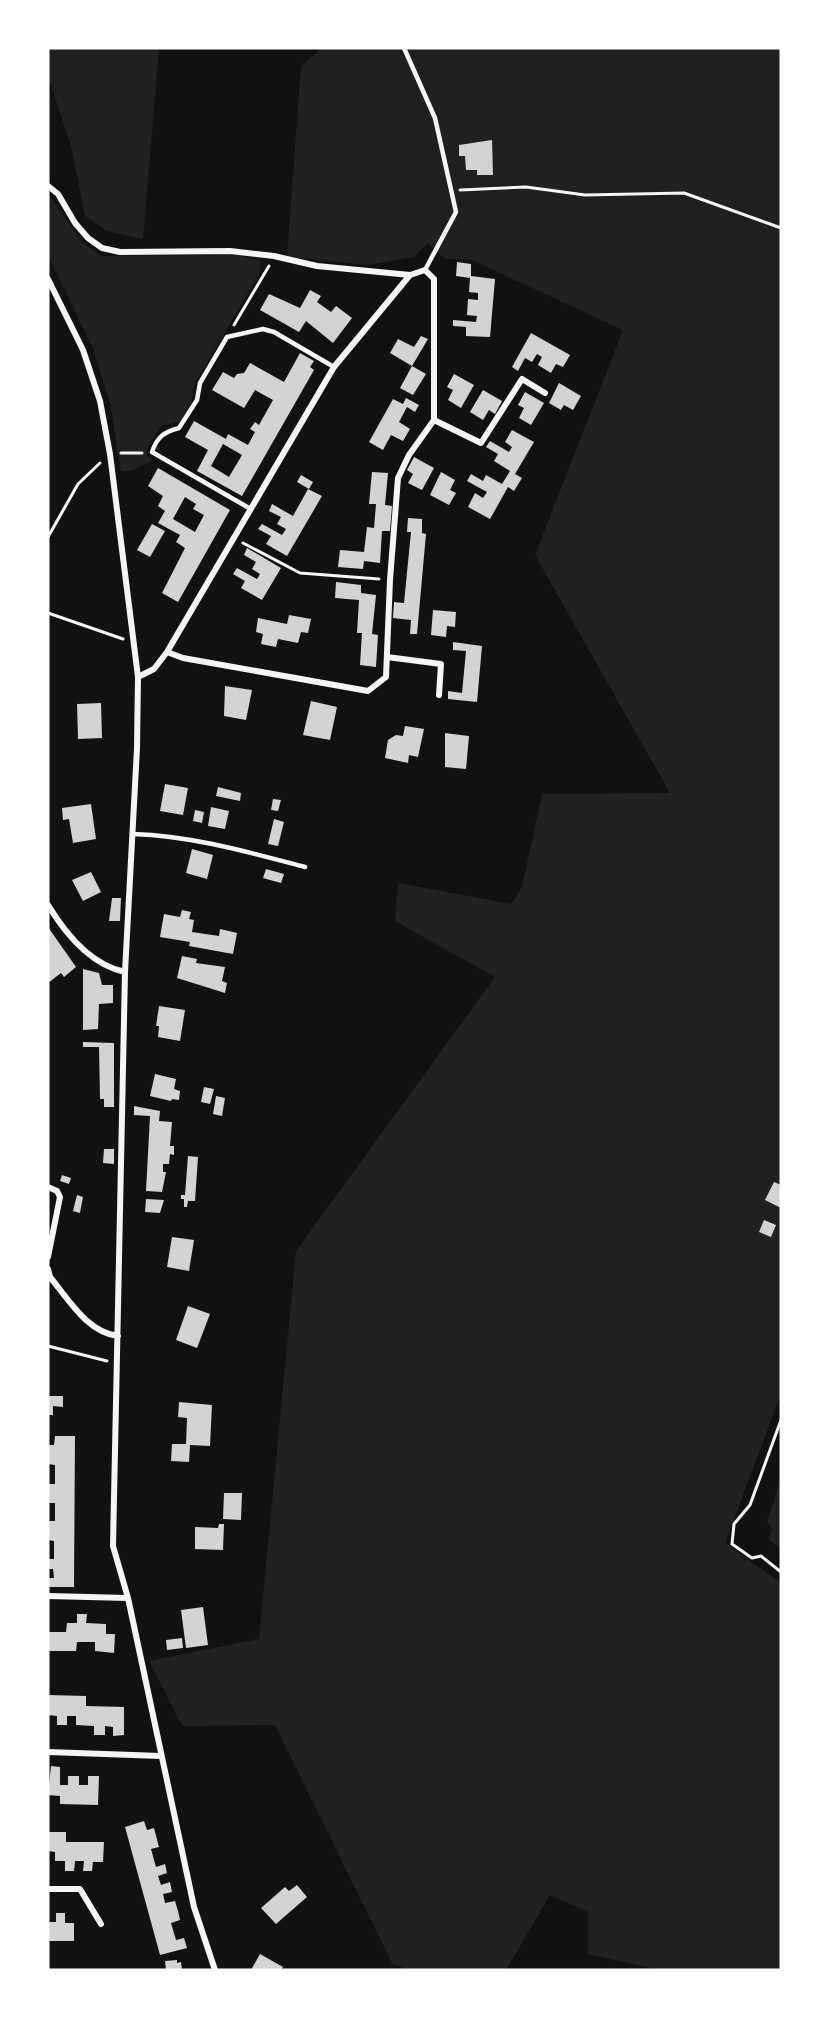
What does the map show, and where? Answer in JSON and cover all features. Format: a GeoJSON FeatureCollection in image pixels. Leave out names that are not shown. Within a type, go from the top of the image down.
{"type":"FeatureCollection","features":[{"type":"Feature","properties":{"kind":"street"},"geometry":{"type":"LineString","coordinates":[[48,186],[58,194],[75,223],[88,238],[102,248],[120,252],[230,251],[274,256],[317,266],[410,275],[425,270],[434,279],[434,420],[409,455],[398,478],[390,580],[386,677],[368,691],[183,658],[167,652]]}},
{"type":"Feature","properties":{"kind":"street"},"geometry":{"type":"LineString","coordinates":[[138,677],[154,669],[167,652],[232,537],[334,367],[410,275]]}},
{"type":"Feature","properties":{"kind":"street"},"geometry":{"type":"LineString","coordinates":[[48,279],[83,350],[100,401],[110,454],[138,677],[134,834],[125,972],[114,1546],[128,1598],[194,1908],[214,1970]]}},
{"type":"Feature","properties":{"kind":"street"},"geometry":{"type":"LineString","coordinates":[[434,420],[482,443],[522,379],[545,393]]}},
{"type":"Feature","properties":{"kind":"street"},"geometry":{"type":"LineString","coordinates":[[387,657],[441,664],[439,695]]}},
{"type":"Feature","properties":{"kind":"street"},"geometry":{"type":"LineString","coordinates":[[48,905],[65,933],[101,961],[125,972]]}},
{"type":"Feature","properties":{"kind":"street"},"geometry":{"type":"LineString","coordinates":[[48,1186],[57,1191],[60,1197],[48,1257]]}},
{"type":"Feature","properties":{"kind":"street"},"geometry":{"type":"LineString","coordinates":[[48,1269],[50,1277],[89,1325],[108,1335],[118,1336]]}},
{"type":"Feature","properties":{"kind":"street"},"geometry":{"type":"LineString","coordinates":[[48,1596],[128,1598]]}},
{"type":"Feature","properties":{"kind":"street"},"geometry":{"type":"LineString","coordinates":[[48,1752],[161,1756]]}},
{"type":"Feature","properties":{"kind":"street"},"geometry":{"type":"LineString","coordinates":[[48,1889],[80,1889],[100,1924]]}},
{"type":"Feature","properties":{"kind":"lane"},"geometry":{"type":"LineString","coordinates":[[404,48],[435,118],[456,212],[425,270]]}},
{"type":"Feature","properties":{"kind":"lane"},"geometry":{"type":"LineString","coordinates":[[249,508],[152,452],[164,432],[179,428],[196,400],[200,383],[227,337],[263,329],[334,367]]}},
{"type":"Feature","properties":{"kind":"lane"},"geometry":{"type":"LineString","coordinates":[[134,834],[167,835],[212,843],[305,867]]}},
{"type":"Feature","properties":{"kind":"path"},"geometry":{"type":"LineString","coordinates":[[450,191],[526,187],[585,195],[684,193],[781,228]]}},
{"type":"Feature","properties":{"kind":"path"},"geometry":{"type":"LineString","coordinates":[[227,337],[274,256]]}},
{"type":"Feature","properties":{"kind":"path"},"geometry":{"type":"LineString","coordinates":[[119,453],[152,452]]}},
{"type":"Feature","properties":{"kind":"path"},"geometry":{"type":"LineString","coordinates":[[48,537],[78,484],[110,454]]}},
{"type":"Feature","properties":{"kind":"path"},"geometry":{"type":"LineString","coordinates":[[232,537],[300,573],[390,580]]}},
{"type":"Feature","properties":{"kind":"path"},"geometry":{"type":"LineString","coordinates":[[48,613],[132,643]]}},
{"type":"Feature","properties":{"kind":"path"},"geometry":{"type":"LineString","coordinates":[[48,1346],[117,1363]]}},
{"type":"Feature","properties":{"kind":"path"},"geometry":{"type":"LineString","coordinates":[[781,1420],[750,1505],[734,1524],[732,1544],[752,1558],[761,1556],[781,1572]]}},
{"type":"Feature","properties":{"kind":"shaded area"},"geometry":{"type":"Polygon","coordinates":[[[48,48],[159,48],[143,239],[107,231],[85,216],[72,150],[48,76],[48,48]]]}},
{"type":"Feature","properties":{"kind":"shaded area"},"geometry":{"type":"Polygon","coordinates":[[[322,48],[781,48],[781,1394],[725,1543],[781,1583],[781,1970],[660,1970],[588,1954],[588,1912],[550,1895],[506,1970],[408,1970],[392,1963],[275,1725],[182,1726],[149,1661],[259,1639],[296,1251],[495,977],[395,921],[398,883],[511,904],[522,887],[542,794],[670,793],[535,555],[623,330],[472,260],[445,259],[428,243],[414,257],[367,265],[287,257],[301,66],[322,48]]]}},
{"type":"Feature","properties":{"kind":"shaded area"},"geometry":{"type":"Polygon","coordinates":[[[48,193],[81,241],[101,256],[239,255],[260,261],[260,273],[194,385],[192,402],[180,422],[161,426],[147,448],[147,456],[153,460],[131,471],[121,471],[110,403],[93,348],[48,256],[48,193]]]}},
{"type":"Feature","properties":{"kind":"shaded area"},"geometry":{"type":"Polygon","coordinates":[[[781,1479],[781,1549],[769,1540],[772,1528],[767,1522],[781,1479]]]}},
{"type":"Feature","properties":{"kind":"building"},"geometry":{"type":"Polygon","coordinates":[[[492,140],[493,175],[477,175],[477,170],[466,170],[465,156],[459,156],[459,145],[492,140]]]}},
{"type":"Feature","properties":{"kind":"building"},"geometry":{"type":"Polygon","coordinates":[[[457,262],[471,264],[471,276],[495,279],[490,337],[466,336],[466,327],[453,326],[453,320],[476,322],[477,316],[467,315],[468,299],[478,300],[478,293],[469,292],[470,278],[456,276],[457,262]]]}},
{"type":"Feature","properties":{"kind":"building"},"geometry":{"type":"Polygon","coordinates":[[[310,290],[321,296],[317,302],[331,312],[336,306],[352,318],[333,343],[306,321],[299,332],[260,310],[269,294],[300,308],[310,290]]]}},
{"type":"Feature","properties":{"kind":"building"},"geometry":{"type":"Polygon","coordinates":[[[531,333],[570,355],[563,367],[556,364],[551,373],[538,365],[542,357],[537,354],[532,362],[525,358],[518,371],[512,367],[531,333]]]}},
{"type":"Feature","properties":{"kind":"building"},"geometry":{"type":"Polygon","coordinates":[[[421,336],[428,339],[412,366],[390,353],[398,339],[414,347],[421,336]]]}},
{"type":"Feature","properties":{"kind":"building"},"geometry":{"type":"Polygon","coordinates":[[[300,353],[314,361],[310,367],[314,370],[242,496],[197,471],[208,450],[185,437],[194,421],[226,439],[228,434],[248,445],[255,432],[250,429],[255,422],[259,425],[273,400],[255,390],[244,408],[212,390],[223,372],[234,378],[237,374],[244,373],[250,363],[284,382],[300,353]],[[223,444],[211,466],[229,477],[242,455],[223,444]]]}},
{"type":"Feature","properties":{"kind":"building"},"geometry":{"type":"Polygon","coordinates":[[[412,366],[426,374],[413,395],[400,388],[412,366]]]}},
{"type":"Feature","properties":{"kind":"building"},"geometry":{"type":"Polygon","coordinates":[[[454,374],[474,385],[461,408],[448,400],[453,390],[447,387],[454,374]]]}},
{"type":"Feature","properties":{"kind":"building"},"geometry":{"type":"Polygon","coordinates":[[[559,383],[581,396],[573,410],[564,405],[561,410],[549,403],[559,383]]]}},
{"type":"Feature","properties":{"kind":"building"},"geometry":{"type":"Polygon","coordinates":[[[483,390],[502,401],[495,414],[489,410],[483,420],[470,412],[483,390]]]}},
{"type":"Feature","properties":{"kind":"building"},"geometry":{"type":"Polygon","coordinates":[[[525,392],[544,403],[531,425],[519,418],[524,408],[518,405],[525,392]]]}},
{"type":"Feature","properties":{"kind":"building"},"geometry":{"type":"Polygon","coordinates":[[[406,398],[419,405],[415,412],[407,407],[399,422],[410,429],[403,441],[391,435],[383,450],[369,442],[393,399],[403,404],[406,398]]]}},
{"type":"Feature","properties":{"kind":"building"},"geometry":{"type":"Polygon","coordinates":[[[512,430],[534,442],[515,474],[522,478],[514,491],[508,487],[490,519],[468,507],[475,493],[483,498],[487,492],[467,481],[471,474],[483,481],[486,475],[502,484],[510,471],[494,461],[498,454],[486,447],[490,441],[509,452],[512,447],[505,442],[512,430]]]}},
{"type":"Feature","properties":{"kind":"building"},"geometry":{"type":"Polygon","coordinates":[[[414,457],[434,468],[422,490],[408,483],[413,474],[407,470],[414,457]]]}},
{"type":"Feature","properties":{"kind":"building"},"geometry":{"type":"Polygon","coordinates":[[[158,468],[230,510],[178,602],[162,593],[185,548],[176,542],[180,535],[158,523],[165,511],[158,506],[163,496],[148,486],[158,468]],[[185,497],[173,519],[195,532],[204,515],[193,509],[196,504],[185,497]]]}},
{"type":"Feature","properties":{"kind":"building"},"geometry":{"type":"Polygon","coordinates":[[[372,472],[388,473],[385,505],[392,506],[390,531],[382,531],[380,563],[364,561],[363,569],[338,567],[340,550],[364,552],[367,527],[374,528],[376,504],[369,504],[372,472]]]}},
{"type":"Feature","properties":{"kind":"building"},"geometry":{"type":"Polygon","coordinates":[[[441,472],[455,480],[450,490],[456,493],[449,505],[430,495],[441,472]]]}},
{"type":"Feature","properties":{"kind":"building"},"geometry":{"type":"Polygon","coordinates":[[[301,475],[313,482],[309,489],[297,482],[301,475]]]}},
{"type":"Feature","properties":{"kind":"building"},"geometry":{"type":"Polygon","coordinates":[[[308,489],[322,496],[287,556],[266,544],[271,536],[258,529],[262,524],[282,535],[286,529],[277,524],[281,517],[269,511],[272,504],[293,516],[308,489]]]}},
{"type":"Feature","properties":{"kind":"building"},"geometry":{"type":"Polygon","coordinates":[[[408,518],[422,519],[422,533],[426,534],[417,634],[410,634],[411,620],[393,618],[394,602],[404,603],[411,532],[407,532],[408,518]]]}},
{"type":"Feature","properties":{"kind":"building"},"geometry":{"type":"Polygon","coordinates":[[[152,524],[165,531],[150,557],[137,550],[152,524]]]}},
{"type":"Feature","properties":{"kind":"building"},"geometry":{"type":"Polygon","coordinates":[[[247,548],[281,568],[262,600],[241,588],[245,581],[233,574],[237,568],[257,579],[260,574],[252,569],[256,562],[244,555],[247,548]]]}},
{"type":"Feature","properties":{"kind":"building"},"geometry":{"type":"Polygon","coordinates":[[[336,582],[361,585],[361,593],[376,595],[372,634],[378,635],[376,667],[360,665],[362,633],[357,633],[359,600],[335,598],[336,582]]]}},
{"type":"Feature","properties":{"kind":"building"},"geometry":{"type":"Polygon","coordinates":[[[433,610],[456,612],[455,627],[447,626],[446,637],[431,635],[433,610]]]}},
{"type":"Feature","properties":{"kind":"building"},"geometry":{"type":"Polygon","coordinates":[[[289,615],[311,619],[308,633],[301,632],[298,643],[278,639],[276,647],[261,644],[263,634],[256,632],[258,618],[287,624],[289,615]]]}},
{"type":"Feature","properties":{"kind":"building"},"geometry":{"type":"Polygon","coordinates":[[[453,642],[482,646],[477,702],[448,699],[448,691],[462,693],[466,651],[453,650],[453,642]]]}},
{"type":"Feature","properties":{"kind":"building"},"geometry":{"type":"Polygon","coordinates":[[[225,686],[252,690],[246,720],[224,716],[225,686]]]}},
{"type":"Feature","properties":{"kind":"building"},"geometry":{"type":"Polygon","coordinates":[[[311,701],[337,707],[330,740],[303,735],[311,701]]]}},
{"type":"Feature","properties":{"kind":"building"},"geometry":{"type":"Polygon","coordinates":[[[101,703],[102,738],[78,739],[77,704],[101,703]]]}},
{"type":"Feature","properties":{"kind":"building"},"geometry":{"type":"Polygon","coordinates":[[[405,726],[424,729],[418,757],[409,755],[408,763],[385,758],[388,740],[396,735],[403,736],[405,726]]]}},
{"type":"Feature","properties":{"kind":"building"},"geometry":{"type":"Polygon","coordinates":[[[445,733],[469,736],[466,769],[445,767],[445,733]]]}},
{"type":"Feature","properties":{"kind":"building"},"geometry":{"type":"Polygon","coordinates":[[[165,784],[188,788],[183,815],[160,811],[165,784]]]}},
{"type":"Feature","properties":{"kind":"building"},"geometry":{"type":"Polygon","coordinates":[[[218,787],[241,793],[240,801],[216,796],[218,787]]]}},
{"type":"Feature","properties":{"kind":"building"},"geometry":{"type":"Polygon","coordinates":[[[273,799],[281,800],[278,811],[271,810],[273,799]]]}},
{"type":"Feature","properties":{"kind":"building"},"geometry":{"type":"Polygon","coordinates":[[[91,804],[96,839],[73,843],[69,819],[63,820],[62,808],[91,804]]]}},
{"type":"Feature","properties":{"kind":"building"},"geometry":{"type":"Polygon","coordinates":[[[211,807],[229,811],[225,829],[208,826],[211,807]]]}},
{"type":"Feature","properties":{"kind":"building"},"geometry":{"type":"Polygon","coordinates":[[[195,810],[204,812],[202,823],[193,821],[195,810]]]}},
{"type":"Feature","properties":{"kind":"building"},"geometry":{"type":"Polygon","coordinates":[[[274,819],[284,822],[278,846],[268,844],[274,819]]]}},
{"type":"Feature","properties":{"kind":"building"},"geometry":{"type":"Polygon","coordinates":[[[192,849],[213,855],[207,879],[186,873],[192,849]]]}},
{"type":"Feature","properties":{"kind":"building"},"geometry":{"type":"Polygon","coordinates":[[[266,869],[284,874],[281,883],[263,878],[266,869]]]}},
{"type":"Feature","properties":{"kind":"building"},"geometry":{"type":"Polygon","coordinates":[[[91,872],[101,892],[83,901],[72,880],[91,872]]]}},
{"type":"Feature","properties":{"kind":"building"},"geometry":{"type":"Polygon","coordinates":[[[112,898],[121,898],[120,921],[109,921],[112,898]]]}},
{"type":"Feature","properties":{"kind":"building"},"geometry":{"type":"Polygon","coordinates":[[[182,910],[191,912],[189,919],[194,920],[192,932],[219,936],[220,929],[237,933],[233,954],[189,946],[190,942],[160,937],[164,914],[180,917],[182,910]]]}},
{"type":"Feature","properties":{"kind":"building"},"geometry":{"type":"Polygon","coordinates":[[[48,927],[76,967],[64,977],[61,973],[48,983],[48,927]]]}},
{"type":"Feature","properties":{"kind":"building"},"geometry":{"type":"Polygon","coordinates":[[[182,956],[197,959],[196,963],[225,967],[222,981],[227,983],[225,993],[177,978],[182,956]]]}},
{"type":"Feature","properties":{"kind":"building"},"geometry":{"type":"Polygon","coordinates":[[[83,969],[99,973],[102,985],[113,985],[113,1003],[99,1004],[98,1029],[83,1030],[83,969]]]}},
{"type":"Feature","properties":{"kind":"building"},"geometry":{"type":"Polygon","coordinates":[[[159,1006],[185,1010],[180,1041],[158,1037],[159,1026],[156,1026],[159,1006]]]}},
{"type":"Feature","properties":{"kind":"building"},"geometry":{"type":"Polygon","coordinates":[[[83,1042],[114,1043],[114,1107],[104,1107],[104,1099],[100,1099],[99,1047],[83,1047],[83,1042]]]}},
{"type":"Feature","properties":{"kind":"building"},"geometry":{"type":"Polygon","coordinates":[[[155,1074],[176,1079],[174,1089],[180,1091],[179,1100],[172,1099],[171,1101],[150,1096],[155,1074]]]}},
{"type":"Feature","properties":{"kind":"building"},"geometry":{"type":"Polygon","coordinates":[[[204,1087],[214,1089],[210,1104],[201,1102],[204,1087]]]}},
{"type":"Feature","properties":{"kind":"building"},"geometry":{"type":"Polygon","coordinates":[[[216,1096],[225,1098],[222,1116],[213,1114],[216,1096]]]}},
{"type":"Feature","properties":{"kind":"building"},"geometry":{"type":"Polygon","coordinates":[[[134,1106],[160,1111],[159,1121],[172,1122],[170,1146],[174,1146],[174,1155],[170,1154],[169,1164],[163,1164],[163,1172],[166,1172],[162,1192],[146,1191],[150,1116],[134,1115],[134,1106]]]}},
{"type":"Feature","properties":{"kind":"building"},"geometry":{"type":"Polygon","coordinates":[[[104,1149],[114,1149],[114,1164],[103,1163],[104,1149]]]}},
{"type":"Feature","properties":{"kind":"building"},"geometry":{"type":"Polygon","coordinates":[[[188,1156],[198,1157],[195,1201],[188,1201],[187,1207],[184,1207],[184,1199],[181,1199],[181,1195],[185,1195],[188,1156]]]}},
{"type":"Feature","properties":{"kind":"building"},"geometry":{"type":"Polygon","coordinates":[[[62,1175],[71,1178],[69,1184],[60,1181],[62,1175]]]}},
{"type":"Feature","properties":{"kind":"building"},"geometry":{"type":"Polygon","coordinates":[[[774,1182],[781,1185],[781,1208],[765,1200],[774,1182]]]}},
{"type":"Feature","properties":{"kind":"building"},"geometry":{"type":"Polygon","coordinates":[[[77,1195],[83,1197],[80,1213],[73,1211],[77,1195]]]}},
{"type":"Feature","properties":{"kind":"building"},"geometry":{"type":"Polygon","coordinates":[[[146,1199],[164,1200],[160,1213],[145,1212],[146,1199]]]}},
{"type":"Feature","properties":{"kind":"building"},"geometry":{"type":"Polygon","coordinates":[[[764,1220],[776,1225],[771,1237],[759,1232],[764,1220]]]}},
{"type":"Feature","properties":{"kind":"building"},"geometry":{"type":"Polygon","coordinates":[[[172,1237],[194,1240],[189,1271],[167,1267],[172,1237]]]}},
{"type":"Feature","properties":{"kind":"building"},"geometry":{"type":"Polygon","coordinates":[[[188,1306],[210,1314],[197,1348],[176,1340],[188,1306]]]}},
{"type":"Feature","properties":{"kind":"building"},"geometry":{"type":"Polygon","coordinates":[[[48,1396],[63,1396],[63,1407],[53,1406],[53,1415],[48,1415],[48,1396]]]}},
{"type":"Feature","properties":{"kind":"building"},"geometry":{"type":"Polygon","coordinates":[[[179,1402],[212,1405],[210,1446],[190,1445],[189,1462],[171,1461],[172,1444],[186,1444],[187,1418],[178,1417],[179,1402]]]}},
{"type":"Feature","properties":{"kind":"building"},"geometry":{"type":"Polygon","coordinates":[[[55,1436],[75,1436],[74,1587],[48,1587],[48,1578],[54,1578],[53,1569],[48,1569],[48,1559],[54,1559],[54,1541],[48,1540],[48,1521],[55,1521],[55,1503],[48,1503],[48,1484],[55,1484],[55,1465],[48,1464],[48,1445],[54,1445],[55,1436]]]}},
{"type":"Feature","properties":{"kind":"building"},"geometry":{"type":"Polygon","coordinates":[[[224,1493],[242,1493],[241,1520],[223,1519],[224,1493]]]}},
{"type":"Feature","properties":{"kind":"building"},"geometry":{"type":"Polygon","coordinates":[[[219,1524],[224,1524],[223,1550],[195,1549],[195,1527],[218,1528],[219,1524]]]}},
{"type":"Feature","properties":{"kind":"building"},"geometry":{"type":"Polygon","coordinates":[[[203,1607],[208,1645],[186,1648],[181,1610],[203,1607]]]}},
{"type":"Feature","properties":{"kind":"building"},"geometry":{"type":"Polygon","coordinates":[[[77,1614],[87,1614],[86,1623],[106,1624],[106,1634],[115,1634],[114,1653],[95,1651],[95,1642],[77,1642],[76,1651],[48,1651],[48,1632],[66,1632],[67,1623],[77,1623],[77,1614]]]}},
{"type":"Feature","properties":{"kind":"building"},"geometry":{"type":"Polygon","coordinates":[[[182,1638],[183,1648],[167,1650],[166,1640],[182,1638]]]}},
{"type":"Feature","properties":{"kind":"building"},"geometry":{"type":"Polygon","coordinates":[[[48,1695],[86,1696],[86,1706],[124,1707],[124,1735],[113,1736],[113,1727],[105,1726],[105,1735],[94,1735],[94,1726],[76,1725],[76,1716],[67,1716],[67,1725],[57,1725],[57,1716],[48,1715],[48,1695]]]}},
{"type":"Feature","properties":{"kind":"building"},"geometry":{"type":"Polygon","coordinates":[[[51,1766],[60,1767],[60,1785],[68,1785],[68,1776],[79,1776],[79,1785],[88,1785],[88,1776],[99,1776],[98,1805],[60,1804],[60,1796],[48,1795],[51,1766]]]}},
{"type":"Feature","properties":{"kind":"building"},"geometry":{"type":"Polygon","coordinates":[[[144,1821],[147,1830],[154,1828],[159,1847],[151,1849],[156,1867],[165,1864],[167,1873],[158,1876],[161,1885],[170,1882],[172,1892],[163,1894],[165,1903],[175,1901],[178,1911],[180,1920],[171,1923],[176,1940],[184,1938],[187,1948],[160,1955],[125,1827],[144,1821]]]}},
{"type":"Feature","properties":{"kind":"building"},"geometry":{"type":"Polygon","coordinates":[[[48,1832],[66,1832],[66,1842],[104,1842],[103,1862],[93,1862],[92,1871],[83,1871],[84,1861],[75,1861],[74,1871],[65,1871],[65,1861],[55,1861],[55,1852],[48,1851],[48,1832]]]}},
{"type":"Feature","properties":{"kind":"building"},"geometry":{"type":"Polygon","coordinates":[[[297,1885],[307,1897],[276,1924],[261,1908],[285,1887],[289,1891],[297,1885]]]}},
{"type":"Feature","properties":{"kind":"building"},"geometry":{"type":"Polygon","coordinates":[[[56,1913],[65,1913],[65,1923],[74,1923],[74,1941],[48,1941],[48,1922],[56,1922],[56,1913]]]}},
{"type":"Feature","properties":{"kind":"building"},"geometry":{"type":"Polygon","coordinates":[[[260,1954],[283,1967],[281,1970],[251,1970],[260,1954]]]}},
{"type":"Feature","properties":{"kind":"building"},"geometry":{"type":"Polygon","coordinates":[[[177,1960],[177,1963],[181,1962],[182,1970],[166,1970],[165,1961],[177,1960]]]}}]}
